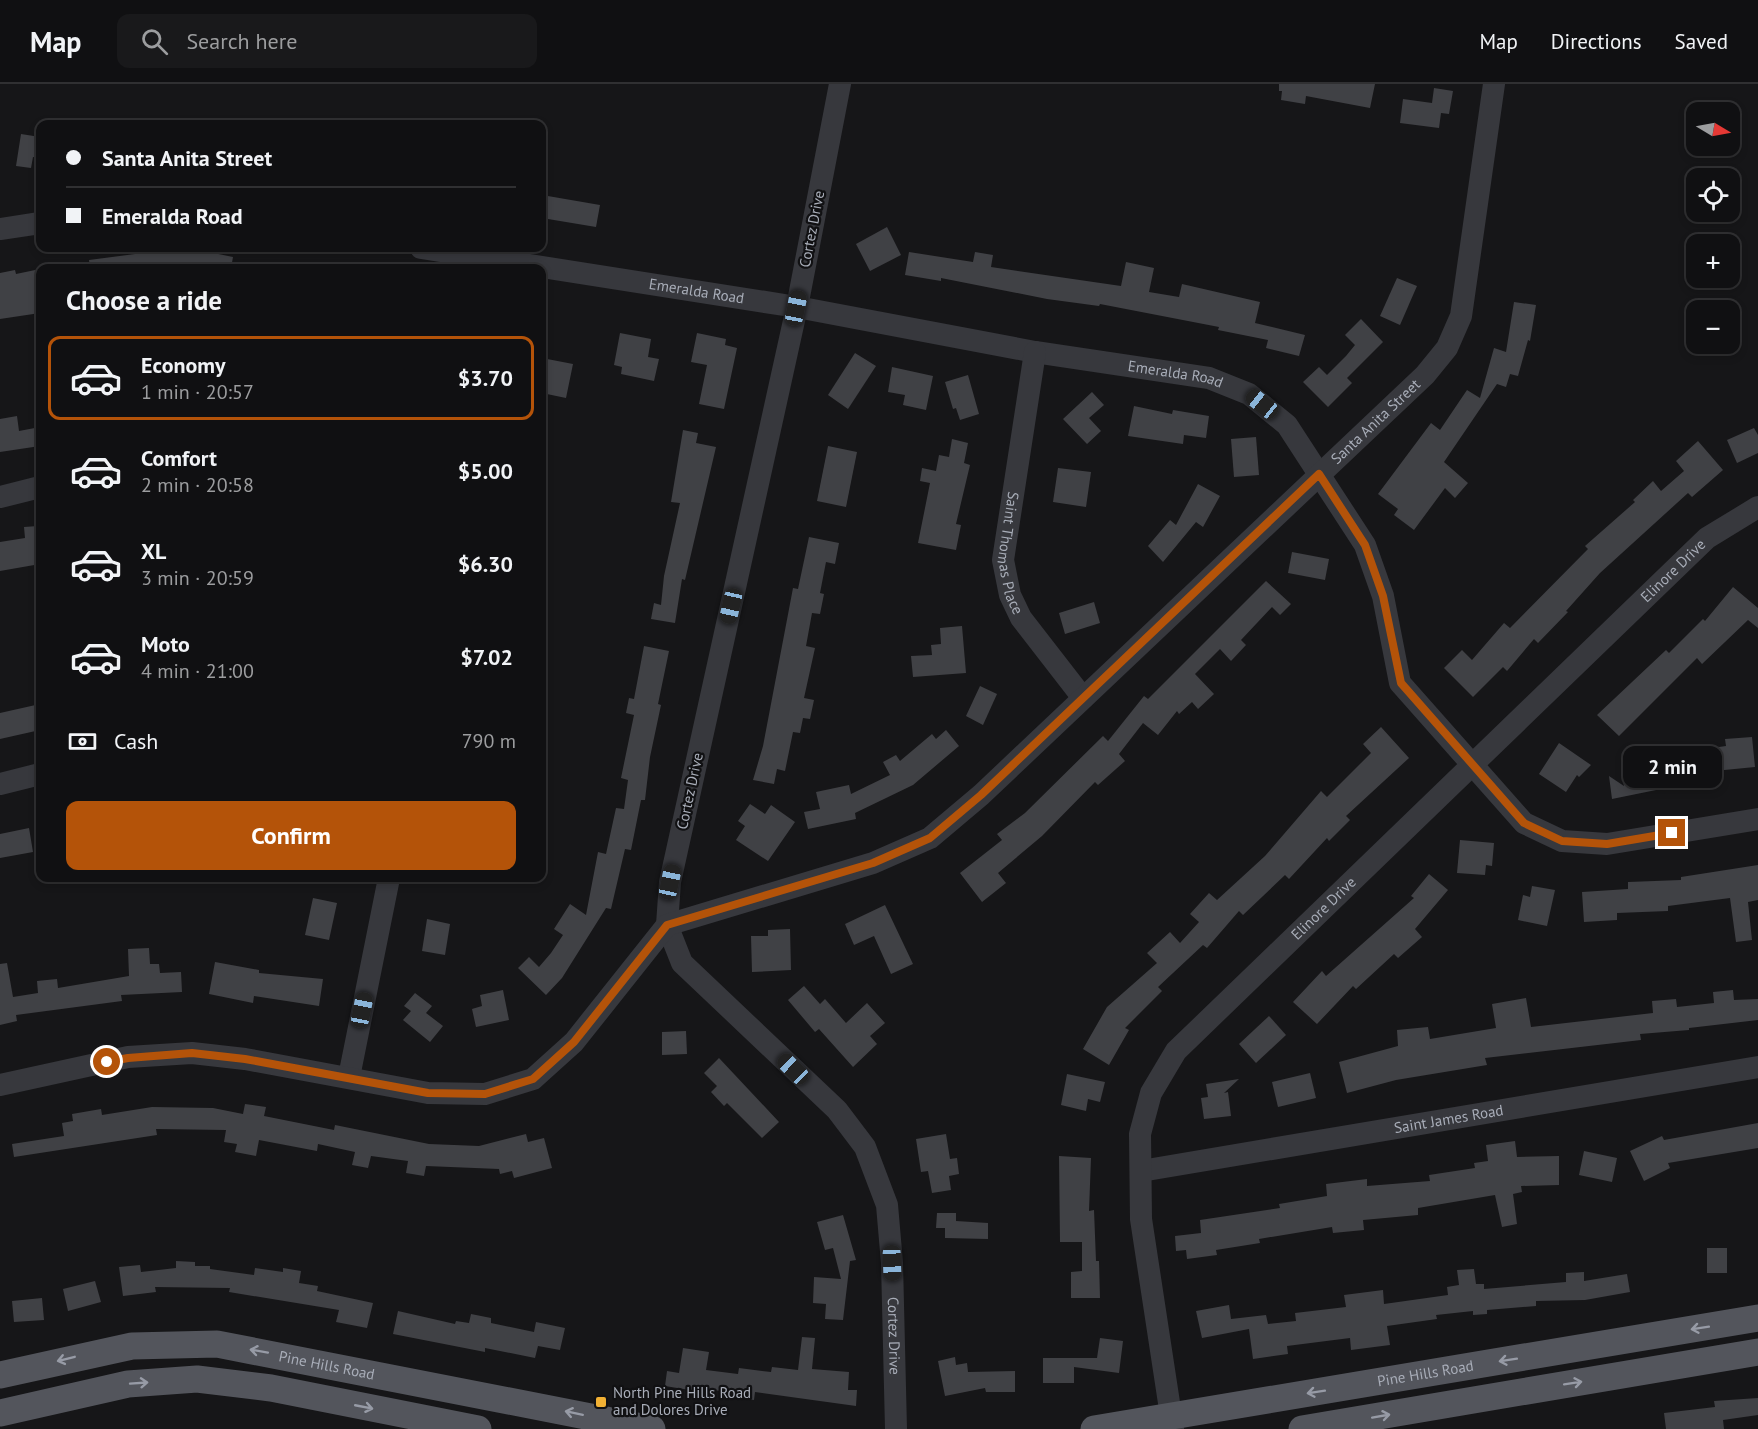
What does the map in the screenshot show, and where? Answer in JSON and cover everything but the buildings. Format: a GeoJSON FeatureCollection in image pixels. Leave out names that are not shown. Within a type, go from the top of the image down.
{"type":"FeatureCollection","features":[{"type":"Feature","properties":{"kind":"main road","name":"Pine Hills Road"},"geometry":{"type":"LineString","coordinates":[[1094,1429],[1172,1422],[1758,1318]]}},
{"type":"Feature","properties":{"kind":"main road","name":"Pine Hills Road"},"geometry":{"type":"LineString","coordinates":[[0,1375],[132,1346],[217,1344],[652,1429]]}},
{"type":"Feature","properties":{"kind":"main road"},"geometry":{"type":"LineString","coordinates":[[1302,1429],[1758,1352]]}},
{"type":"Feature","properties":{"kind":"main road"},"geometry":{"type":"LineString","coordinates":[[0,1413],[128,1384],[197,1379],[271,1388],[478,1429]]}},
{"type":"Feature","properties":{"kind":"street","name":"Cortez Drive"},"geometry":{"type":"LineString","coordinates":[[840,84],[796,308],[672,871],[667,925],[682,963],[837,1110],[865,1147],[887,1205],[892,1263],[896,1429]]}},
{"type":"Feature","properties":{"kind":"street","name":"Santa Anita Street"},"geometry":{"type":"LineString","coordinates":[[667,925],[873,863],[930,838],[981,795],[1425,375],[1447,348],[1461,316],[1494,84]]}},
{"type":"Feature","properties":{"kind":"street"},"geometry":{"type":"LineString","coordinates":[[0,229],[36,224]]}},
{"type":"Feature","properties":{"kind":"street","name":"Emeralda Road"},"geometry":{"type":"LineString","coordinates":[[441,252],[503,264]]}},
{"type":"Feature","properties":{"kind":"street","name":"Emeralda Road"},"geometry":{"type":"LineString","coordinates":[[546,271],[796,308],[1035,352],[1209,378],[1249,394],[1287,425],[1365,545],[1383,596],[1401,683],[1524,823],[1562,841],[1607,844],[1758,819]]}},
{"type":"Feature","properties":{"kind":"street","name":"Saint Thomas Place"},"geometry":{"type":"LineString","coordinates":[[1035,352],[1003,560],[1010,595],[1021,618],[1083,698]]}},
{"type":"Feature","properties":{"kind":"street"},"geometry":{"type":"LineString","coordinates":[[0,497],[36,489]]}},
{"type":"Feature","properties":{"kind":"street","name":"Elinore Drive"},"geometry":{"type":"LineString","coordinates":[[1172,1422],[1141,1219],[1140,1134],[1151,1093],[1176,1051],[1707,538],[1758,507]]}},
{"type":"Feature","properties":{"kind":"street"},"geometry":{"type":"LineString","coordinates":[[0,784],[36,775]]}},
{"type":"Feature","properties":{"kind":"street"},"geometry":{"type":"LineString","coordinates":[[349,1077],[388,882]]}},
{"type":"Feature","properties":{"kind":"street"},"geometry":{"type":"LineString","coordinates":[[0,1085],[128,1058],[192,1053],[245,1059],[428,1093],[485,1094],[533,1079],[574,1042],[667,925]]}},
{"type":"Feature","properties":{"kind":"street","name":"Saint James Road"},"geometry":{"type":"LineString","coordinates":[[1141,1171],[1758,1067]]}},
{"type":"Feature","properties":{"kind":"place","name":"North Pine Hills Road and Dolores Drive"},"geometry":{"type":"Point","coordinates":[601,1402]}},
{"type":"Feature","properties":{"kind":"route"},"geometry":{"type":"LineString","coordinates":[[107,1062],[192,1053],[245,1059],[428,1093],[485,1094],[533,1079],[574,1042],[667,925],[873,863],[930,838],[981,795],[1319,474],[1365,545],[1383,596],[1390,641],[1401,683],[1524,823],[1562,841],[1607,844],[1672,833]]}}]}
